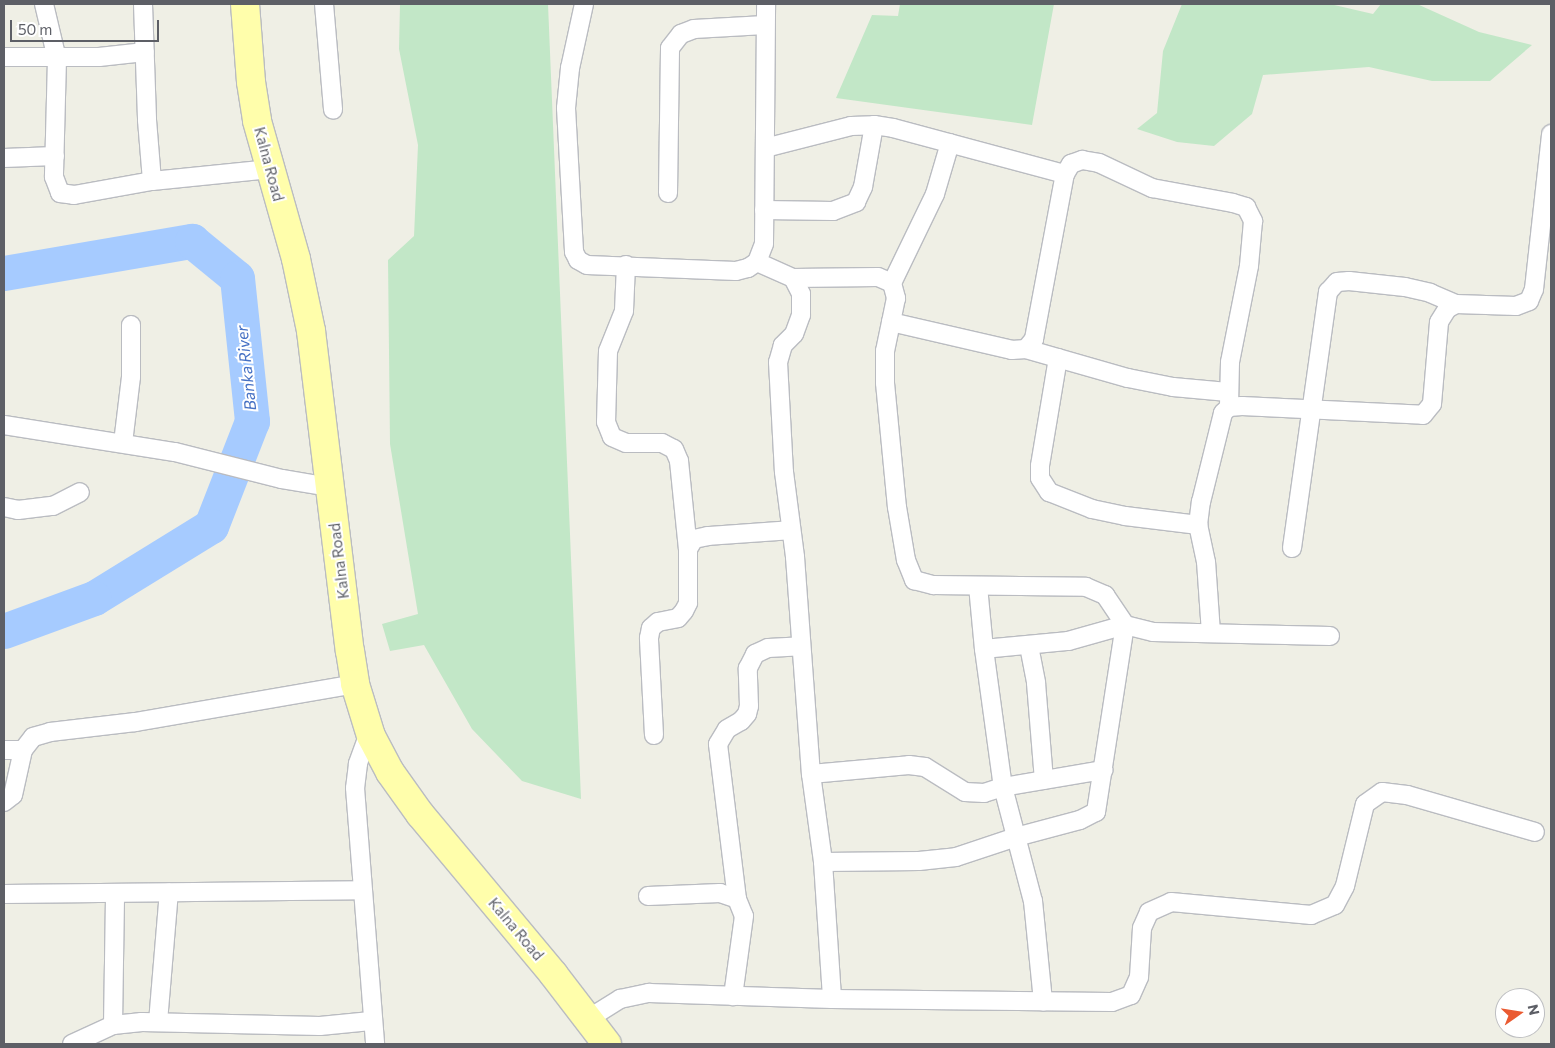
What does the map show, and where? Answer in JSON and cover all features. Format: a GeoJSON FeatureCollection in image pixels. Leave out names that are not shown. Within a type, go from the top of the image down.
{"type":"FeatureCollection","features":[{"type":"Feature","properties":{"kind":"main road","name":"Kalna Road"},"geometry":{"type":"LineString","coordinates":[[245,4],[255,111],[296,259],[311,331],[355,684],[369,733],[390,772],[420,814],[554,975],[607,1044]]}},
{"type":"Feature","properties":{"kind":"street"},"geometry":{"type":"LineString","coordinates":[[44,4],[57,59],[54,177],[60,193],[74,195],[152,181],[270,169]]}},
{"type":"Feature","properties":{"kind":"street"},"geometry":{"type":"LineString","coordinates":[[143,4],[147,120],[152,181]]}},
{"type":"Feature","properties":{"kind":"street"},"geometry":{"type":"LineString","coordinates":[[324,4],[333,110]]}},
{"type":"Feature","properties":{"kind":"street"},"geometry":{"type":"LineString","coordinates":[[584,4],[573,50],[566,108],[574,252],[578,260],[587,264],[736,271],[748,268],[757,262],[764,244],[766,4]]}},
{"type":"Feature","properties":{"kind":"street"},"geometry":{"type":"LineString","coordinates":[[668,193],[670,48],[681,34],[694,29],[765,25]]}},
{"type":"Feature","properties":{"kind":"street"},"geometry":{"type":"LineString","coordinates":[[4,57],[57,59],[122,56],[145,52]]}},
{"type":"Feature","properties":{"kind":"street"},"geometry":{"type":"LineString","coordinates":[[765,148],[851,126],[874,125],[894,128],[1065,174]]}},
{"type":"Feature","properties":{"kind":"street"},"geometry":{"type":"LineString","coordinates":[[764,210],[833,211],[856,202],[863,187],[874,125]]}},
{"type":"Feature","properties":{"kind":"street"},"geometry":{"type":"LineString","coordinates":[[1292,548],[1313,410],[1328,292],[1337,282],[1349,281],[1405,287],[1430,293],[1456,304],[1516,306],[1529,301],[1534,289],[1551,134]]}},
{"type":"Feature","properties":{"kind":"street"},"geometry":{"type":"LineString","coordinates":[[823,862],[919,861],[956,857],[1016,837],[1080,820],[1096,812],[1104,770],[1125,625],[1105,595],[1086,587],[978,586],[922,583],[914,580],[909,571],[897,507],[886,402],[885,350],[896,298],[892,283],[935,194],[950,143]]}},
{"type":"Feature","properties":{"kind":"street"},"geometry":{"type":"LineString","coordinates":[[4,158],[55,156]]}},
{"type":"Feature","properties":{"kind":"street"},"geometry":{"type":"LineString","coordinates":[[1026,349],[1034,339],[1065,174],[1071,164],[1082,160],[1099,162],[1152,188],[1246,207],[1253,221],[1249,266],[1230,362],[1229,399],[1223,413],[1201,502],[1198,525],[1206,562],[1211,634]]}},
{"type":"Feature","properties":{"kind":"street"},"geometry":{"type":"LineString","coordinates":[[757,262],[793,278],[878,277],[892,283]]}},
{"type":"Feature","properties":{"kind":"street"},"geometry":{"type":"LineString","coordinates":[[626,266],[624,310],[608,351],[606,422],[612,437],[626,443],[662,443],[674,449],[679,461],[688,550],[688,603],[678,618],[658,622],[651,628],[649,638],[654,736]]}},
{"type":"Feature","properties":{"kind":"street"},"geometry":{"type":"LineString","coordinates":[[793,278],[801,294],[801,316],[794,334],[783,344],[778,362],[784,472],[792,530],[811,774],[823,862],[832,999]]}},
{"type":"Feature","properties":{"kind":"street"},"geometry":{"type":"LineString","coordinates":[[891,322],[1012,350],[1026,349],[1128,378],[1229,399],[1313,410],[1423,416],[1432,404],[1439,322],[1447,309],[1456,304]]}},
{"type":"Feature","properties":{"kind":"street"},"geometry":{"type":"LineString","coordinates":[[123,443],[131,377],[131,324]]}},
{"type":"Feature","properties":{"kind":"street"},"geometry":{"type":"LineString","coordinates":[[1058,358],[1040,466],[1040,478],[1049,492],[1092,509],[1125,516],[1198,525]]}},
{"type":"Feature","properties":{"kind":"street"},"geometry":{"type":"LineString","coordinates":[[4,425],[175,452],[282,478],[330,486]]}},
{"type":"Feature","properties":{"kind":"street"},"geometry":{"type":"LineString","coordinates":[[4,507],[18,510],[53,506],[80,492]]}},
{"type":"Feature","properties":{"kind":"street"},"geometry":{"type":"LineString","coordinates":[[688,550],[694,539],[708,536],[792,530]]}},
{"type":"Feature","properties":{"kind":"street"},"geometry":{"type":"LineString","coordinates":[[978,586],[984,650],[1003,787],[1033,901],[1043,1002]]}},
{"type":"Feature","properties":{"kind":"street"},"geometry":{"type":"LineString","coordinates":[[984,650],[1068,641],[1125,625],[1153,632],[1330,636]]}},
{"type":"Feature","properties":{"kind":"street"},"geometry":{"type":"LineString","coordinates":[[733,996],[744,916],[737,899],[718,744],[727,729],[741,721],[747,714],[749,706],[748,668],[754,654],[768,648],[801,646]]}},
{"type":"Feature","properties":{"kind":"street"},"geometry":{"type":"LineString","coordinates":[[1029,646],[1036,683],[1044,780]]}},
{"type":"Feature","properties":{"kind":"street"},"geometry":{"type":"LineString","coordinates":[[4,802],[13,795],[23,750],[33,737],[50,732],[135,722],[355,684]]}},
{"type":"Feature","properties":{"kind":"street"},"geometry":{"type":"LineString","coordinates":[[369,733],[358,764],[355,788],[374,1044]]}},
{"type":"Feature","properties":{"kind":"street"},"geometry":{"type":"LineString","coordinates":[[4,750],[23,750]]}},
{"type":"Feature","properties":{"kind":"street"},"geometry":{"type":"LineString","coordinates":[[811,774],[909,765],[925,767],[965,792],[984,793],[1003,787],[1104,770]]}},
{"type":"Feature","properties":{"kind":"street"},"geometry":{"type":"LineString","coordinates":[[588,1018],[620,1000],[649,993],[832,999],[1112,1002],[1131,995],[1139,977],[1142,928],[1149,912],[1171,902],[1311,915],[1335,905],[1345,886],[1365,804],[1382,792],[1407,796],[1535,832]]}},
{"type":"Feature","properties":{"kind":"street"},"geometry":{"type":"LineString","coordinates":[[4,894],[362,890]]}},
{"type":"Feature","properties":{"kind":"street"},"geometry":{"type":"LineString","coordinates":[[158,1022],[169,892]]}},
{"type":"Feature","properties":{"kind":"street"},"geometry":{"type":"LineString","coordinates":[[113,1025],[115,893]]}},
{"type":"Feature","properties":{"kind":"street"},"geometry":{"type":"LineString","coordinates":[[648,896],[720,893],[737,899]]}},
{"type":"Feature","properties":{"kind":"street"},"geometry":{"type":"LineString","coordinates":[[72,1044],[113,1025],[158,1022],[320,1026],[371,1020]]}},
{"type":"Feature","properties":{"kind":"green space"},"geometry":{"type":"Polygon","coordinates":[[[400,4],[548,4],[581,799],[522,781],[472,729],[424,645],[390,651],[382,624],[418,614],[390,444],[388,260],[414,236],[418,145],[399,49],[400,4]]]}},
{"type":"Feature","properties":{"kind":"green space"},"geometry":{"type":"Polygon","coordinates":[[[900,4],[1054,4],[1032,125],[836,98],[872,15],[898,16],[900,4]]]}},
{"type":"Feature","properties":{"kind":"green space"},"geometry":{"type":"Polygon","coordinates":[[[1182,4],[1330,4],[1373,14],[1381,4],[1417,4],[1479,32],[1532,45],[1490,81],[1432,81],[1369,67],[1263,75],[1252,114],[1214,146],[1177,142],[1137,129],[1157,113],[1163,51],[1182,4]]]}},
{"type":"Feature","properties":{"kind":"waterway","name":"Banka River"},"geometry":{"type":"LineString","coordinates":[[4,273],[192,241],[237,278],[252,421],[211,526],[94,598],[4,631]]}}]}
